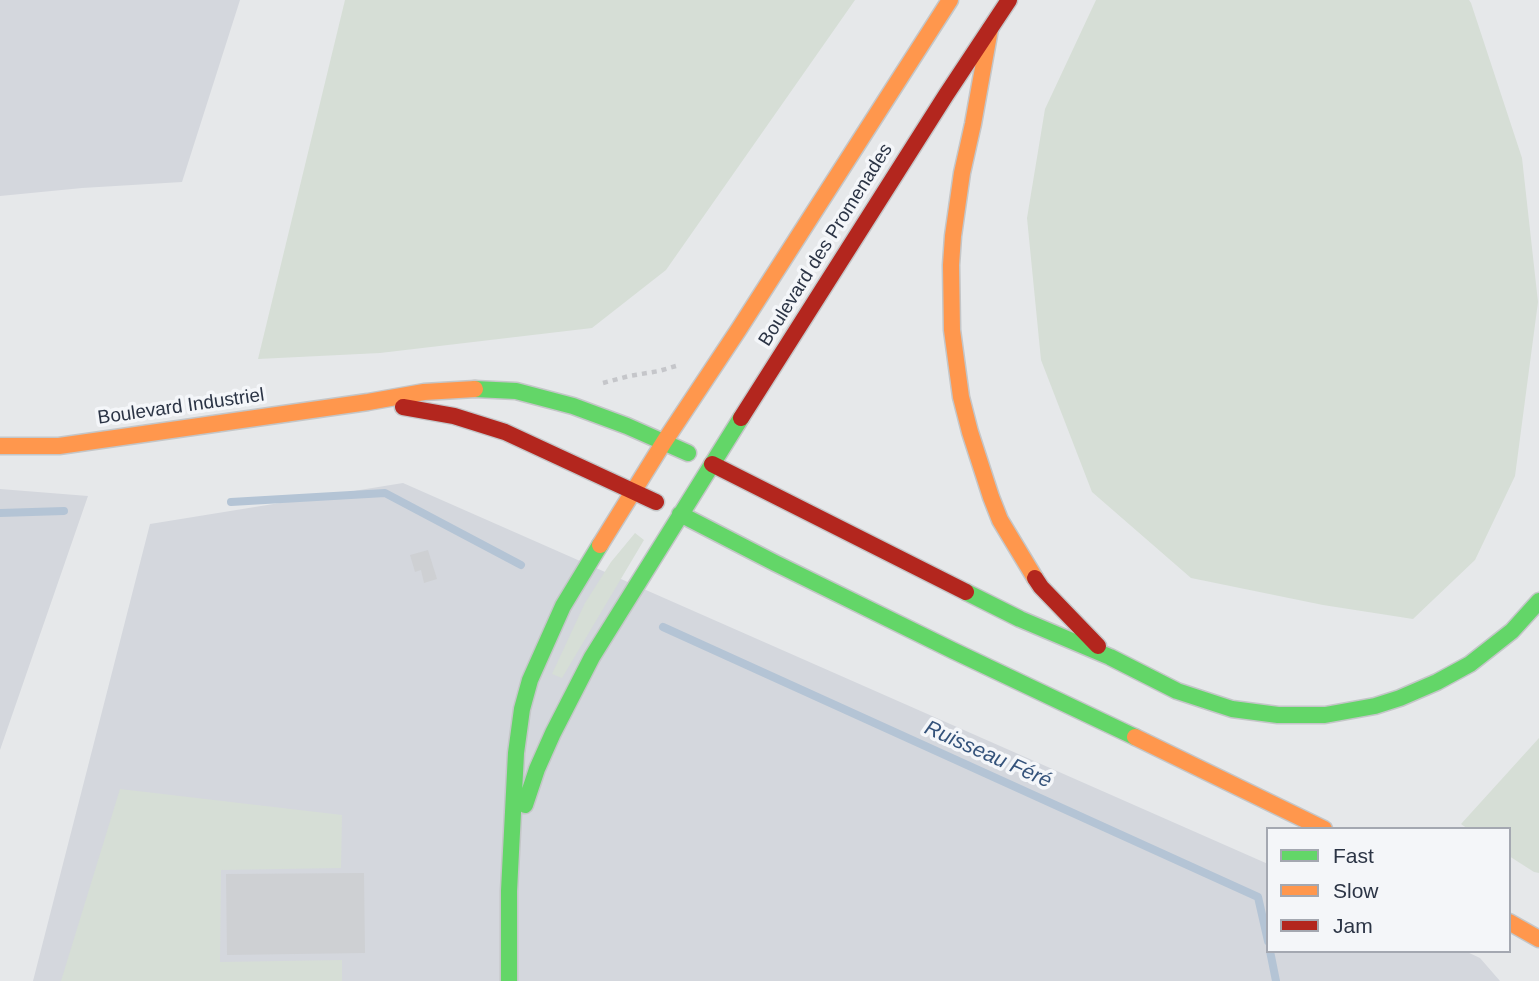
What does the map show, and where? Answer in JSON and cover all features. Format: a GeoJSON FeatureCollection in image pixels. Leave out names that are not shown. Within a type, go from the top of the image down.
{"type":"FeatureCollection","features":[{"type":"Feature","properties":{"kind":"main road","name":"Boulevard des Promenades"},"geometry":{"type":"LineString","coordinates":[[512,861],[516,753],[522,709],[530,680],[563,606],[664,442],[739,330],[950,0]]}},
{"type":"Feature","properties":{"kind":"main road","name":"Boulevard des Promenades"},"geometry":{"type":"LineString","coordinates":[[512,861],[526,801],[553,733],[592,657],[680,514],[1009,0]]}},
{"type":"Feature","properties":{"kind":"main road"},"geometry":{"type":"LineString","coordinates":[[990,29],[962,173],[952,245],[952,330],[961,397],[991,497],[1000,520],[1041,587],[1110,657],[1177,691],[1231,709],[1278,715],[1325,715],[1375,706],[1409,694],[1470,664],[1512,631],[1539,601]]}},
{"type":"Feature","properties":{"kind":"main road","name":"Boulevard Industriel"},"geometry":{"type":"LineString","coordinates":[[0,446],[33,447],[78,443],[455,389],[516,391],[573,406],[664,442],[1020,619],[1110,657]]}},
{"type":"Feature","properties":{"kind":"main road","name":"Boulevard Industriel"},"geometry":{"type":"LineString","coordinates":[[368,402],[437,412],[488,426],[531,443],[1320,827]]}},
{"type":"Feature","properties":{"kind":"main road"},"geometry":{"type":"LineString","coordinates":[[509,981],[512,861]]}},
{"type":"Feature","properties":{"kind":"main road"},"geometry":{"type":"LineString","coordinates":[[1511,923],[1539,939]]}},
{"type":"Feature","properties":{"kind":"path"},"geometry":{"type":"LineString","coordinates":[[591,384],[659,371],[679,364]]}},
{"type":"Feature","properties":{"kind":"shaded area"},"geometry":{"type":"Polygon","coordinates":[[[0,0],[240,0],[182,182],[0,196],[0,0]]]}},
{"type":"Feature","properties":{"kind":"shaded area"},"geometry":{"type":"Polygon","coordinates":[[[345,0],[855,0],[666,270],[592,328],[380,353],[258,359],[345,0]]]}},
{"type":"Feature","properties":{"kind":"shaded area"},"geometry":{"type":"Polygon","coordinates":[[[1096,0],[1469,0],[1471,3],[1522,158],[1538,302],[1515,476],[1475,560],[1413,619],[1323,605],[1191,578],[1092,492],[1041,360],[1027,218],[1045,109],[1096,0]]]}},
{"type":"Feature","properties":{"kind":"shaded area"},"geometry":{"type":"Polygon","coordinates":[[[403,483],[1266,863],[1266,953],[1469,953],[1480,958],[1500,981],[33,981],[150,524],[403,483]]]}},
{"type":"Feature","properties":{"kind":"shaded area"},"geometry":{"type":"Polygon","coordinates":[[[0,489],[88,496],[0,750],[0,489]]]}},
{"type":"Feature","properties":{"kind":"shaded area"},"geometry":{"type":"Polygon","coordinates":[[[635,533],[644,540],[562,678],[552,674],[585,603],[611,562],[635,533]]]}},
{"type":"Feature","properties":{"kind":"shaded area"},"geometry":{"type":"Polygon","coordinates":[[[1539,738],[1539,873],[1511,857],[1511,827],[1465,827],[1461,824],[1539,738]]]}},
{"type":"Feature","properties":{"kind":"shaded area"},"geometry":{"type":"Polygon","coordinates":[[[120,789],[342,815],[341,868],[221,870],[220,962],[342,960],[342,981],[61,981],[120,789]]]}},
{"type":"Feature","properties":{"kind":"building"},"geometry":{"type":"Polygon","coordinates":[[[428,550],[437,579],[424,583],[421,570],[415,572],[410,555],[428,550]]]}},
{"type":"Feature","properties":{"kind":"building"},"geometry":{"type":"Polygon","coordinates":[[[364,873],[365,953],[227,955],[226,874],[364,873]]]}},
{"type":"Feature","properties":{"kind":"waterway","name":"Ruisseau Féré"},"geometry":{"type":"LineString","coordinates":[[231,502],[385,493],[521,565]]}},
{"type":"Feature","properties":{"kind":"waterway","name":"Ruisseau Féré"},"geometry":{"type":"LineString","coordinates":[[0,513],[64,511]]}},
{"type":"Feature","properties":{"kind":"waterway","name":"Ruisseau Féré"},"geometry":{"type":"LineString","coordinates":[[663,627],[1258,897],[1266,932]]}},
{"type":"Feature","properties":{"kind":"waterway","name":"Ruisseau Féré"},"geometry":{"type":"LineString","coordinates":[[1270,953],[1276,981]]}},
{"type":"Feature","properties":{"kind":"traffic: fast"},"geometry":{"type":"LineString","coordinates":[[475,389],[516,391],[573,406],[688,453]]}},
{"type":"Feature","properties":{"kind":"traffic: fast"},"geometry":{"type":"LineString","coordinates":[[525,805],[553,733],[592,657],[741,418]]}},
{"type":"Feature","properties":{"kind":"traffic: fast"},"geometry":{"type":"LineString","coordinates":[[680,514],[954,651],[1135,737]]}},
{"type":"Feature","properties":{"kind":"traffic: fast"},"geometry":{"type":"LineString","coordinates":[[509,981],[509,891],[516,753],[522,709],[530,680],[563,606],[600,545]]}},
{"type":"Feature","properties":{"kind":"traffic: fast"},"geometry":{"type":"LineString","coordinates":[[966,592],[1020,619],[1110,657],[1177,691],[1232,709],[1278,715],[1325,715],[1375,706],[1437,682],[1470,664],[1512,631],[1539,601]]}},
{"type":"Feature","properties":{"kind":"traffic: slow"},"geometry":{"type":"LineString","coordinates":[[600,545],[950,0]]}},
{"type":"Feature","properties":{"kind":"traffic: slow"},"geometry":{"type":"LineString","coordinates":[[990,29],[962,173],[953,236],[952,330],[961,397],[991,497],[1000,520],[1035,578]]}},
{"type":"Feature","properties":{"kind":"traffic: slow"},"geometry":{"type":"LineString","coordinates":[[0,446],[59,446],[424,392],[475,389]]}},
{"type":"Feature","properties":{"kind":"traffic: slow"},"geometry":{"type":"LineString","coordinates":[[1135,737],[1320,827]]}},
{"type":"Feature","properties":{"kind":"traffic: slow"},"geometry":{"type":"LineString","coordinates":[[1511,923],[1539,939]]}},
{"type":"Feature","properties":{"kind":"traffic: jam"},"geometry":{"type":"LineString","coordinates":[[741,418],[1009,0]]}},
{"type":"Feature","properties":{"kind":"traffic: jam"},"geometry":{"type":"LineString","coordinates":[[403,407],[454,416],[505,432],[656,502]]}},
{"type":"Feature","properties":{"kind":"traffic: jam"},"geometry":{"type":"LineString","coordinates":[[712,464],[966,592]]}},
{"type":"Feature","properties":{"kind":"traffic: jam"},"geometry":{"type":"LineString","coordinates":[[1035,578],[1098,646]]}}]}
